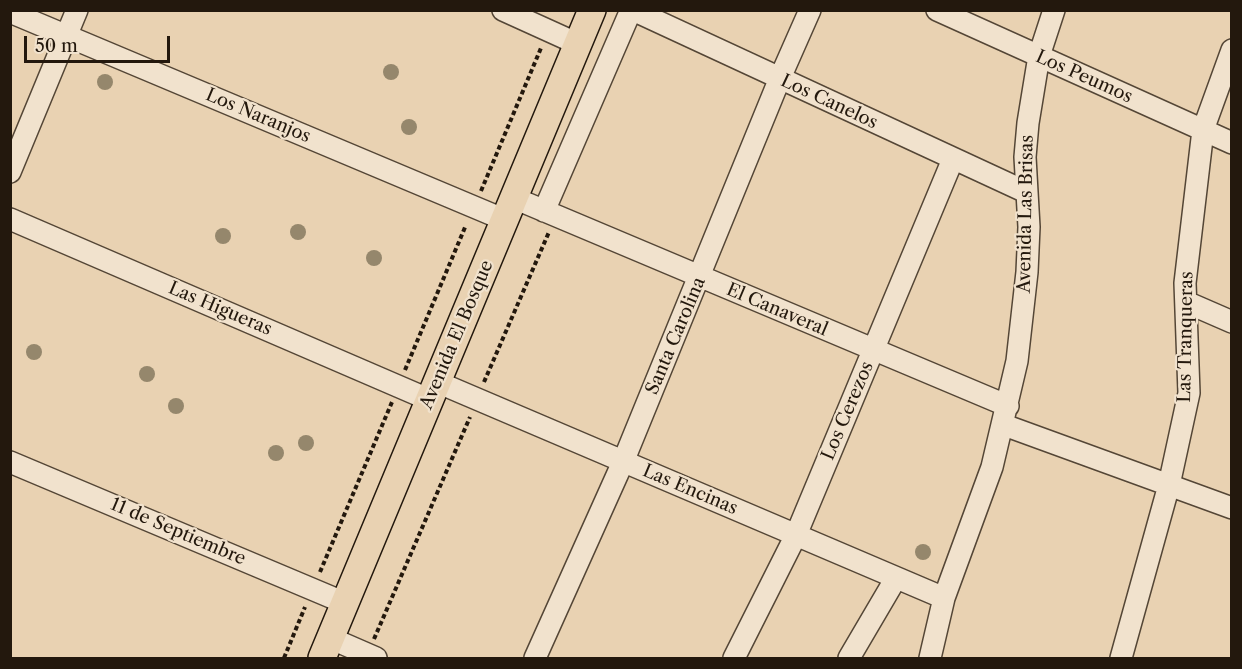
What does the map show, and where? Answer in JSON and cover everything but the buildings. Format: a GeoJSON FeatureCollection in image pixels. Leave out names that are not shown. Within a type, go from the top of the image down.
{"type":"FeatureCollection","features":[{"type":"Feature","properties":{"kind":"main road","name":"Avenida El Bosque"},"geometry":{"type":"LineString","coordinates":[[326,648],[592,10]]}},
{"type":"Feature","properties":{"kind":"street"},"geometry":{"type":"LineString","coordinates":[[10,172],[77,10]]}},
{"type":"Feature","properties":{"kind":"street"},"geometry":{"type":"LineString","coordinates":[[503,10],[578,44]]}},
{"type":"Feature","properties":{"kind":"street"},"geometry":{"type":"LineString","coordinates":[[550,213],[632,10]]}},
{"type":"Feature","properties":{"kind":"street","name":"Los Canelos"},"geometry":{"type":"LineString","coordinates":[[632,10],[1026,192]]}},
{"type":"Feature","properties":{"kind":"street","name":"Santa Carolina"},"geometry":{"type":"LineString","coordinates":[[535,658],[623,462],[810,10]]}},
{"type":"Feature","properties":{"kind":"street","name":"Los Peumos"},"geometry":{"type":"LineString","coordinates":[[937,10],[1232,143]]}},
{"type":"Feature","properties":{"kind":"street","name":"Avenida Las Brisas"},"geometry":{"type":"LineString","coordinates":[[930,658],[944,598],[992,467],[1006,415],[1019,350],[1029,227],[1026,192],[1028,123],[1039,56],[1054,10]]}},
{"type":"Feature","properties":{"kind":"street","name":"Los Naranjos"},"geometry":{"type":"LineString","coordinates":[[10,12],[474,207],[509,209]]}},
{"type":"Feature","properties":{"kind":"street","name":"Las Tranqueras"},"geometry":{"type":"LineString","coordinates":[[1121,658],[1169,485],[1190,393],[1185,283],[1203,130],[1232,50]]}},
{"type":"Feature","properties":{"kind":"street","name":"Los Cerezos"},"geometry":{"type":"LineString","coordinates":[[734,658],[796,535],[953,159]]}},
{"type":"Feature","properties":{"kind":"street","name":"El Canaveral"},"geometry":{"type":"LineString","coordinates":[[509,209],[550,213],[874,350],[1006,415],[1169,485],[1232,508]]}},
{"type":"Feature","properties":{"kind":"street","name":"Las Higueras"},"geometry":{"type":"LineString","coordinates":[[10,219],[398,386],[433,391]]}},
{"type":"Feature","properties":{"kind":"street"},"geometry":{"type":"LineString","coordinates":[[1186,302],[1232,322]]}},
{"type":"Feature","properties":{"kind":"street","name":"Las Encinas"},"geometry":{"type":"LineString","coordinates":[[433,391],[477,399],[944,598]]}},
{"type":"Feature","properties":{"kind":"street","name":"11 de Septiembre"},"geometry":{"type":"LineString","coordinates":[[10,462],[345,603]]}},
{"type":"Feature","properties":{"kind":"street"},"geometry":{"type":"LineString","coordinates":[[849,658],[896,578]]}},
{"type":"Feature","properties":{"kind":"street"},"geometry":{"type":"LineString","coordinates":[[326,648],[372,656]]}},
{"type":"Feature","properties":{"kind":"path"},"geometry":{"type":"LineString","coordinates":[[284,658],[548,31]]}},
{"type":"Feature","properties":{"kind":"path"},"geometry":{"type":"LineString","coordinates":[[372,656],[550,213]]}}]}
